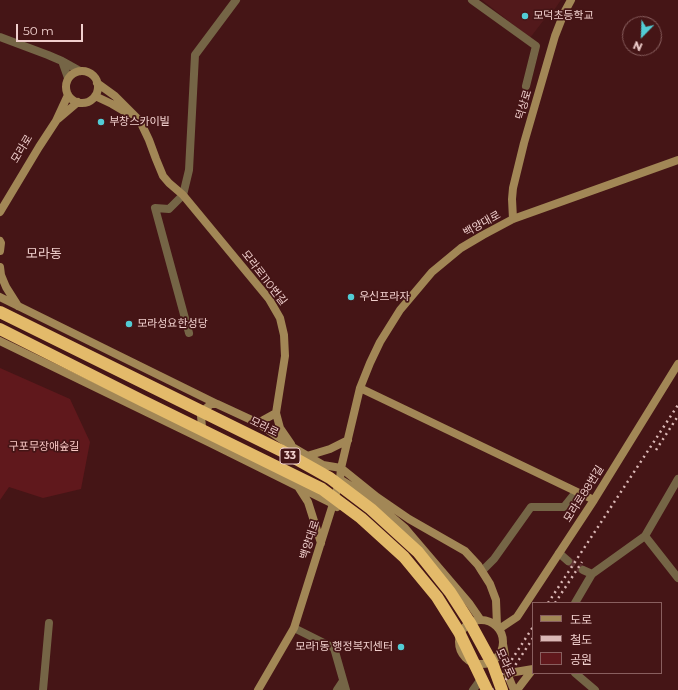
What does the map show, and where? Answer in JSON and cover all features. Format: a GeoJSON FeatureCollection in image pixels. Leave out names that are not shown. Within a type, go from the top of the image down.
{"type":"FeatureCollection","features":[{"type":"Feature","properties":{"kind":"highway","name":"모라로"},"geometry":{"type":"LineString","coordinates":[[0,312],[282,451],[330,478],[371,509],[418,552],[450,592],[470,624],[493,665],[502,690]]}},
{"type":"Feature","properties":{"kind":"highway","name":"33"},"geometry":{"type":"LineString","coordinates":[[0,329],[322,489],[361,518],[404,557],[437,597],[459,632],[486,690]]}},
{"type":"Feature","properties":{"kind":"main road","name":"덕상로"},"geometry":{"type":"LineString","coordinates":[[514,219],[512,199],[513,188],[524,143],[555,36],[571,0]]}},
{"type":"Feature","properties":{"kind":"main road","name":"모라로110번길"},"geometry":{"type":"LineString","coordinates":[[80,71],[87,72],[92,75],[97,83],[115,96],[140,121],[163,176],[183,195],[269,299],[280,318],[284,335],[285,356],[276,413]]}},
{"type":"Feature","properties":{"kind":"main road"},"geometry":{"type":"LineString","coordinates":[[80,71],[74,73],[68,78],[66,86],[68,94],[72,99],[82,103],[89,101],[98,90],[97,83]]}},
{"type":"Feature","properties":{"kind":"main road","name":"모라로"},"geometry":{"type":"LineString","coordinates":[[0,212],[56,121],[68,94]]}},
{"type":"Feature","properties":{"kind":"main road"},"geometry":{"type":"LineString","coordinates":[[94,96],[112,104],[140,121]]}},
{"type":"Feature","properties":{"kind":"main road","name":"모라로"},"geometry":{"type":"LineString","coordinates":[[56,121],[78,102]]}},
{"type":"Feature","properties":{"kind":"main road","name":"백양대로"},"geometry":{"type":"LineString","coordinates":[[258,690],[294,628],[334,504],[360,388],[380,342],[400,310],[432,272],[461,248],[483,235],[514,219],[678,160]]}},
{"type":"Feature","properties":{"kind":"main road"},"geometry":{"type":"LineString","coordinates":[[0,241],[0,251]]}},
{"type":"Feature","properties":{"kind":"main road"},"geometry":{"type":"LineString","coordinates":[[0,267],[1,275],[6,287],[18,306]]}},
{"type":"Feature","properties":{"kind":"main road","name":"모라로"},"geometry":{"type":"LineString","coordinates":[[0,297],[258,424],[323,465],[340,479],[379,506],[405,528],[469,603],[480,619]]}},
{"type":"Feature","properties":{"kind":"main road"},"geometry":{"type":"LineString","coordinates":[[0,341],[334,504],[365,528],[410,570],[445,611],[459,637]]}},
{"type":"Feature","properties":{"kind":"main road","name":"모라로88번길"},"geometry":{"type":"LineString","coordinates":[[498,627],[517,617],[594,500],[678,364]]}},
{"type":"Feature","properties":{"kind":"main road"},"geometry":{"type":"LineString","coordinates":[[360,388],[594,500]]}},
{"type":"Feature","properties":{"kind":"main road"},"geometry":{"type":"LineString","coordinates":[[210,443],[202,427],[201,416],[204,410],[211,404],[217,404]]}},
{"type":"Feature","properties":{"kind":"main road"},"geometry":{"type":"LineString","coordinates":[[258,424],[276,413],[280,428],[294,448]]}},
{"type":"Feature","properties":{"kind":"main road"},"geometry":{"type":"LineString","coordinates":[[307,456],[330,449],[348,440]]}},
{"type":"Feature","properties":{"kind":"main road","name":"모라로"},"geometry":{"type":"LineString","coordinates":[[323,465],[341,468],[377,497],[409,519],[465,551],[478,565],[490,584],[496,600],[498,627]]}},
{"type":"Feature","properties":{"kind":"main road"},"geometry":{"type":"LineString","coordinates":[[299,487],[308,502],[321,543]]}},
{"type":"Feature","properties":{"kind":"main road"},"geometry":{"type":"LineString","coordinates":[[480,619],[488,620],[498,627],[503,635],[503,644],[499,656],[494,660],[480,664],[473,663],[461,652],[458,645],[459,637],[461,630],[466,624],[473,620],[480,619]]}},
{"type":"Feature","properties":{"kind":"main road","name":"모라로"},"geometry":{"type":"LineString","coordinates":[[503,644],[509,678],[514,690]]}},
{"type":"Feature","properties":{"kind":"main road"},"geometry":{"type":"LineString","coordinates":[[476,663],[486,690]]}},
{"type":"Feature","properties":{"kind":"main road"},"geometry":{"type":"LineString","coordinates":[[508,673],[532,668]]}},
{"type":"Feature","properties":{"kind":"main road"},"geometry":{"type":"LineString","coordinates":[[517,690],[532,669]]}},
{"type":"Feature","properties":{"kind":"street"},"geometry":{"type":"LineString","coordinates":[[189,333],[155,208],[169,209],[183,195],[188,170],[195,55],[236,0]]}},
{"type":"Feature","properties":{"kind":"street","name":"덕상로"},"geometry":{"type":"LineString","coordinates":[[472,0],[536,46],[526,86]]}},
{"type":"Feature","properties":{"kind":"street","name":"모라로110번길"},"geometry":{"type":"LineString","coordinates":[[0,37],[62,60],[80,71]]}},
{"type":"Feature","properties":{"kind":"street"},"geometry":{"type":"LineString","coordinates":[[62,60],[68,78]]}},
{"type":"Feature","properties":{"kind":"street"},"geometry":{"type":"LineString","coordinates":[[576,602],[592,574],[645,536],[678,479]]}},
{"type":"Feature","properties":{"kind":"street"},"geometry":{"type":"LineString","coordinates":[[482,571],[494,560],[531,507],[564,507],[576,492]]}},
{"type":"Feature","properties":{"kind":"street"},"geometry":{"type":"LineString","coordinates":[[645,536],[678,578]]}},
{"type":"Feature","properties":{"kind":"street"},"geometry":{"type":"LineString","coordinates":[[559,553],[568,561]]}},
{"type":"Feature","properties":{"kind":"street"},"geometry":{"type":"LineString","coordinates":[[583,570],[592,574]]}},
{"type":"Feature","properties":{"kind":"street"},"geometry":{"type":"LineString","coordinates":[[43,690],[49,623]]}},
{"type":"Feature","properties":{"kind":"street"},"geometry":{"type":"LineString","coordinates":[[294,628],[334,648],[346,690]]}},
{"type":"Feature","properties":{"kind":"street"},"geometry":{"type":"LineString","coordinates":[[576,674],[595,690]]}},
{"type":"Feature","properties":{"kind":"street"},"geometry":{"type":"LineString","coordinates":[[473,690],[481,679]]}},
{"type":"Feature","properties":{"kind":"street"},"geometry":{"type":"LineString","coordinates":[[337,690],[343,681]]}},
{"type":"Feature","properties":{"kind":"shaded area","name":"모덕초등학교"},"geometry":{"type":"Polygon","coordinates":[[[482,0],[561,0],[530,38],[482,0]]]}},
{"type":"Feature","properties":{"kind":"green space","name":"구포무장애숲길"},"geometry":{"type":"Polygon","coordinates":[[[0,368],[70,399],[90,442],[81,489],[43,498],[9,487],[0,500],[0,368]]]}},
{"type":"Feature","properties":{"kind":"tunnel"},"geometry":{"type":"LineString","coordinates":[[568,561],[583,570]]}},
{"type":"Feature","properties":{"kind":"railway"},"geometry":{"type":"LineString","coordinates":[[549,602],[678,405]]}},
{"type":"Feature","properties":{"kind":"railway"},"geometry":{"type":"LineString","coordinates":[[656,450],[678,416]]}},
{"type":"Feature","properties":{"kind":"railway"},"geometry":{"type":"LineString","coordinates":[[556,602],[582,562]]}},
{"type":"Feature","properties":{"kind":"railway"},"geometry":{"type":"LineString","coordinates":[[492,690],[532,629]]}},
{"type":"Feature","properties":{"kind":"railway"},"geometry":{"type":"LineString","coordinates":[[499,690],[532,640]]}},
{"type":"Feature","properties":{"kind":"place","name":"모덕초등학교"},"geometry":{"type":"Point","coordinates":[525,16]}},
{"type":"Feature","properties":{"kind":"place","name":"부창스카이빌"},"geometry":{"type":"Point","coordinates":[101,122]}},
{"type":"Feature","properties":{"kind":"place","name":"우신프라자"},"geometry":{"type":"Point","coordinates":[351,297]}},
{"type":"Feature","properties":{"kind":"place","name":"모라성요한성당"},"geometry":{"type":"Point","coordinates":[129,324]}},
{"type":"Feature","properties":{"kind":"place","name":"모라1동 행정복지센터"},"geometry":{"type":"Point","coordinates":[401,647]}},
{"type":"Feature","properties":{"kind":"district","name":"모라동"},"geometry":{"type":"Point","coordinates":[44,254]}}]}
